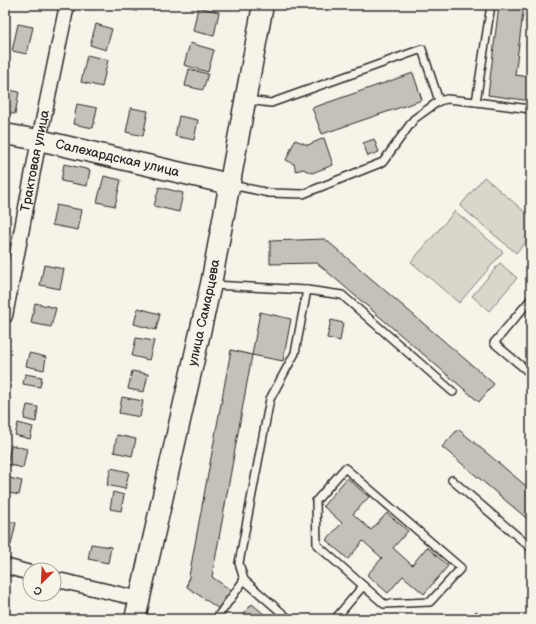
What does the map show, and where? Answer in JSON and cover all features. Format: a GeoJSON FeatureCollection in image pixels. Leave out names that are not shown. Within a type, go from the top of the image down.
{"type":"FeatureCollection","features":[{"type":"Feature","properties":{"kind":"street","name":"Трактовая улица"},"geometry":{"type":"LineString","coordinates":[[5,316],[67,5]]}},
{"type":"Feature","properties":{"kind":"street","name":"улица Самарцева"},"geometry":{"type":"LineString","coordinates":[[135,619],[211,284],[264,5]]}},
{"type":"Feature","properties":{"kind":"street","name":"Салехардская улица"},"geometry":{"type":"LineString","coordinates":[[5,134],[39,140],[230,184]]}},
{"type":"Feature","properties":{"kind":"street"},"geometry":{"type":"LineString","coordinates":[[5,566],[22,571]]}},
{"type":"Feature","properties":{"kind":"street"},"geometry":{"type":"LineString","coordinates":[[62,581],[140,599]]}},
{"type":"Feature","properties":{"kind":"lane"},"geometry":{"type":"LineString","coordinates":[[476,102],[491,5]]}},
{"type":"Feature","properties":{"kind":"lane"},"geometry":{"type":"LineString","coordinates":[[245,100],[271,103],[422,49],[438,101]]}},
{"type":"Feature","properties":{"kind":"lane"},"geometry":{"type":"LineString","coordinates":[[230,184],[269,193],[303,194],[383,162],[414,119],[438,101],[447,99],[530,109]]}},
{"type":"Feature","properties":{"kind":"lane"},"geometry":{"type":"LineString","coordinates":[[211,284],[307,290],[342,295],[453,392]]}},
{"type":"Feature","properties":{"kind":"lane"},"geometry":{"type":"LineString","coordinates":[[289,619],[244,580],[239,563],[270,399],[295,352],[307,290]]}},
{"type":"Feature","properties":{"kind":"lane"},"geometry":{"type":"LineString","coordinates":[[531,299],[494,343],[531,374]]}},
{"type":"Feature","properties":{"kind":"lane"},"geometry":{"type":"LineString","coordinates":[[345,468],[461,568],[430,602],[384,604],[363,586],[318,545],[316,501],[345,468]]}},
{"type":"Feature","properties":{"kind":"lane"},"geometry":{"type":"LineString","coordinates":[[452,480],[531,548]]}},
{"type":"Feature","properties":{"kind":"lane"},"geometry":{"type":"LineString","coordinates":[[216,619],[244,580]]}},
{"type":"Feature","properties":{"kind":"lane"},"geometry":{"type":"LineString","coordinates":[[336,619],[363,586]]}},
{"type":"Feature","properties":{"kind":"shaded area"},"geometry":{"type":"Polygon","coordinates":[[[484,177],[531,217],[531,236],[516,253],[460,206],[484,177]]]}},
{"type":"Feature","properties":{"kind":"shaded area"},"geometry":{"type":"Polygon","coordinates":[[[455,211],[503,252],[459,303],[411,262],[455,211]]]}},
{"type":"Feature","properties":{"kind":"shaded area"},"geometry":{"type":"Polygon","coordinates":[[[500,263],[517,278],[489,311],[472,296],[500,263]]]}},
{"type":"Feature","properties":{"kind":"building"},"geometry":{"type":"Polygon","coordinates":[[[116,5],[138,5],[137,11],[116,7],[116,5]]]}},
{"type":"Feature","properties":{"kind":"building"},"geometry":{"type":"Polygon","coordinates":[[[499,5],[524,5],[515,75],[531,77],[531,101],[488,95],[499,5]]]}},
{"type":"Feature","properties":{"kind":"building"},"geometry":{"type":"Polygon","coordinates":[[[198,7],[219,12],[214,36],[193,31],[198,7]]]}},
{"type":"Feature","properties":{"kind":"building"},"geometry":{"type":"Polygon","coordinates":[[[18,24],[33,27],[27,54],[12,51],[18,24]]]}},
{"type":"Feature","properties":{"kind":"building"},"geometry":{"type":"Polygon","coordinates":[[[96,24],[112,29],[106,50],[90,45],[96,24]]]}},
{"type":"Feature","properties":{"kind":"building"},"geometry":{"type":"Polygon","coordinates":[[[190,43],[214,50],[208,72],[184,65],[190,43]]]}},
{"type":"Feature","properties":{"kind":"building"},"geometry":{"type":"Polygon","coordinates":[[[87,55],[108,60],[102,87],[81,82],[87,55]]]}},
{"type":"Feature","properties":{"kind":"building"},"geometry":{"type":"Polygon","coordinates":[[[189,69],[208,74],[203,90],[185,86],[189,69]]]}},
{"type":"Feature","properties":{"kind":"building"},"geometry":{"type":"Polygon","coordinates":[[[413,73],[422,100],[322,134],[312,108],[413,73]]]}},
{"type":"Feature","properties":{"kind":"building"},"geometry":{"type":"Polygon","coordinates":[[[5,89],[19,92],[15,114],[5,112],[5,89]]]}},
{"type":"Feature","properties":{"kind":"building"},"geometry":{"type":"Polygon","coordinates":[[[77,104],[97,108],[93,128],[73,124],[77,104]]]}},
{"type":"Feature","properties":{"kind":"building"},"geometry":{"type":"Polygon","coordinates":[[[131,108],[148,111],[143,136],[126,132],[131,108]]]}},
{"type":"Feature","properties":{"kind":"building"},"geometry":{"type":"Polygon","coordinates":[[[179,116],[198,120],[194,140],[175,136],[179,116]]]}},
{"type":"Feature","properties":{"kind":"building"},"geometry":{"type":"Polygon","coordinates":[[[324,138],[333,165],[312,173],[303,169],[296,171],[294,164],[286,160],[295,140],[308,145],[324,138]]]}},
{"type":"Feature","properties":{"kind":"building"},"geometry":{"type":"Polygon","coordinates":[[[374,139],[379,152],[368,156],[363,143],[374,139]]]}},
{"type":"Feature","properties":{"kind":"building"},"geometry":{"type":"Polygon","coordinates":[[[64,164],[90,170],[87,186],[61,181],[64,164]]]}},
{"type":"Feature","properties":{"kind":"building"},"geometry":{"type":"Polygon","coordinates":[[[104,176],[121,180],[115,206],[97,202],[104,176]]]}},
{"type":"Feature","properties":{"kind":"building"},"geometry":{"type":"Polygon","coordinates":[[[159,187],[183,193],[179,212],[154,206],[159,187]]]}},
{"type":"Feature","properties":{"kind":"building"},"geometry":{"type":"Polygon","coordinates":[[[56,205],[82,210],[78,230],[52,225],[56,205]]]}},
{"type":"Feature","properties":{"kind":"building"},"geometry":{"type":"Polygon","coordinates":[[[325,239],[494,384],[479,402],[317,263],[270,264],[270,241],[325,239]]]}},
{"type":"Feature","properties":{"kind":"building"},"geometry":{"type":"Polygon","coordinates":[[[44,265],[64,269],[60,289],[40,285],[44,265]]]}},
{"type":"Feature","properties":{"kind":"building"},"geometry":{"type":"Polygon","coordinates":[[[35,303],[56,308],[51,327],[31,323],[35,303]]]}},
{"type":"Feature","properties":{"kind":"building"},"geometry":{"type":"Polygon","coordinates":[[[138,308],[160,314],[156,330],[134,324],[138,308]]]}},
{"type":"Feature","properties":{"kind":"building"},"geometry":{"type":"Polygon","coordinates":[[[260,312],[291,319],[283,361],[252,355],[260,312]]]}},
{"type":"Feature","properties":{"kind":"building"},"geometry":{"type":"Polygon","coordinates":[[[331,320],[343,323],[340,341],[327,338],[331,320]]]}},
{"type":"Feature","properties":{"kind":"building"},"geometry":{"type":"Polygon","coordinates":[[[136,338],[154,341],[149,360],[132,356],[136,338]]]}},
{"type":"Feature","properties":{"kind":"building"},"geometry":{"type":"Polygon","coordinates":[[[231,350],[252,355],[212,577],[232,591],[219,609],[187,587],[231,350]]]}},
{"type":"Feature","properties":{"kind":"building"},"geometry":{"type":"Polygon","coordinates":[[[29,353],[46,357],[44,370],[26,366],[29,353]]]}},
{"type":"Feature","properties":{"kind":"building"},"geometry":{"type":"Polygon","coordinates":[[[132,371],[148,374],[144,392],[128,389],[132,371]]]}},
{"type":"Feature","properties":{"kind":"building"},"geometry":{"type":"Polygon","coordinates":[[[25,374],[42,377],[40,387],[23,384],[25,374]]]}},
{"type":"Feature","properties":{"kind":"building"},"geometry":{"type":"Polygon","coordinates":[[[122,397],[143,401],[140,417],[119,413],[122,397]]]}},
{"type":"Feature","properties":{"kind":"building"},"geometry":{"type":"Polygon","coordinates":[[[27,405],[38,407],[36,422],[24,419],[27,405]]]}},
{"type":"Feature","properties":{"kind":"building"},"geometry":{"type":"Polygon","coordinates":[[[18,423],[33,427],[30,439],[15,435],[18,423]]]}},
{"type":"Feature","properties":{"kind":"building"},"geometry":{"type":"Polygon","coordinates":[[[458,429],[531,490],[531,522],[442,447],[458,429]]]}},
{"type":"Feature","properties":{"kind":"building"},"geometry":{"type":"Polygon","coordinates":[[[117,435],[136,439],[132,456],[114,452],[117,435]]]}},
{"type":"Feature","properties":{"kind":"building"},"geometry":{"type":"Polygon","coordinates":[[[11,445],[27,449],[23,468],[7,464],[11,445]]]}},
{"type":"Feature","properties":{"kind":"building"},"geometry":{"type":"Polygon","coordinates":[[[111,468],[129,472],[125,489],[107,485],[111,468]]]}},
{"type":"Feature","properties":{"kind":"building"},"geometry":{"type":"Polygon","coordinates":[[[5,477],[22,481],[19,495],[5,492],[5,477]]]}},
{"type":"Feature","properties":{"kind":"building"},"geometry":{"type":"Polygon","coordinates":[[[347,478],[369,497],[353,514],[371,530],[387,513],[408,531],[393,548],[412,565],[427,547],[448,566],[424,594],[403,576],[388,593],[367,575],[382,558],[363,541],[348,559],[326,540],[342,523],[323,506],[347,478]]]}},
{"type":"Feature","properties":{"kind":"building"},"geometry":{"type":"Polygon","coordinates":[[[113,492],[124,495],[121,511],[110,509],[113,492]]]}},
{"type":"Feature","properties":{"kind":"building"},"geometry":{"type":"Polygon","coordinates":[[[5,520],[16,523],[11,545],[5,543],[5,520]]]}},
{"type":"Feature","properties":{"kind":"building"},"geometry":{"type":"Polygon","coordinates":[[[91,544],[111,547],[108,563],[88,559],[91,544]]]}},
{"type":"Feature","properties":{"kind":"building"},"geometry":{"type":"Polygon","coordinates":[[[252,604],[270,619],[239,619],[252,604]]]}},
{"type":"Feature","properties":{"kind":"building"},"geometry":{"type":"Polygon","coordinates":[[[476,611],[483,617],[481,619],[469,619],[476,611]]]}}]}
